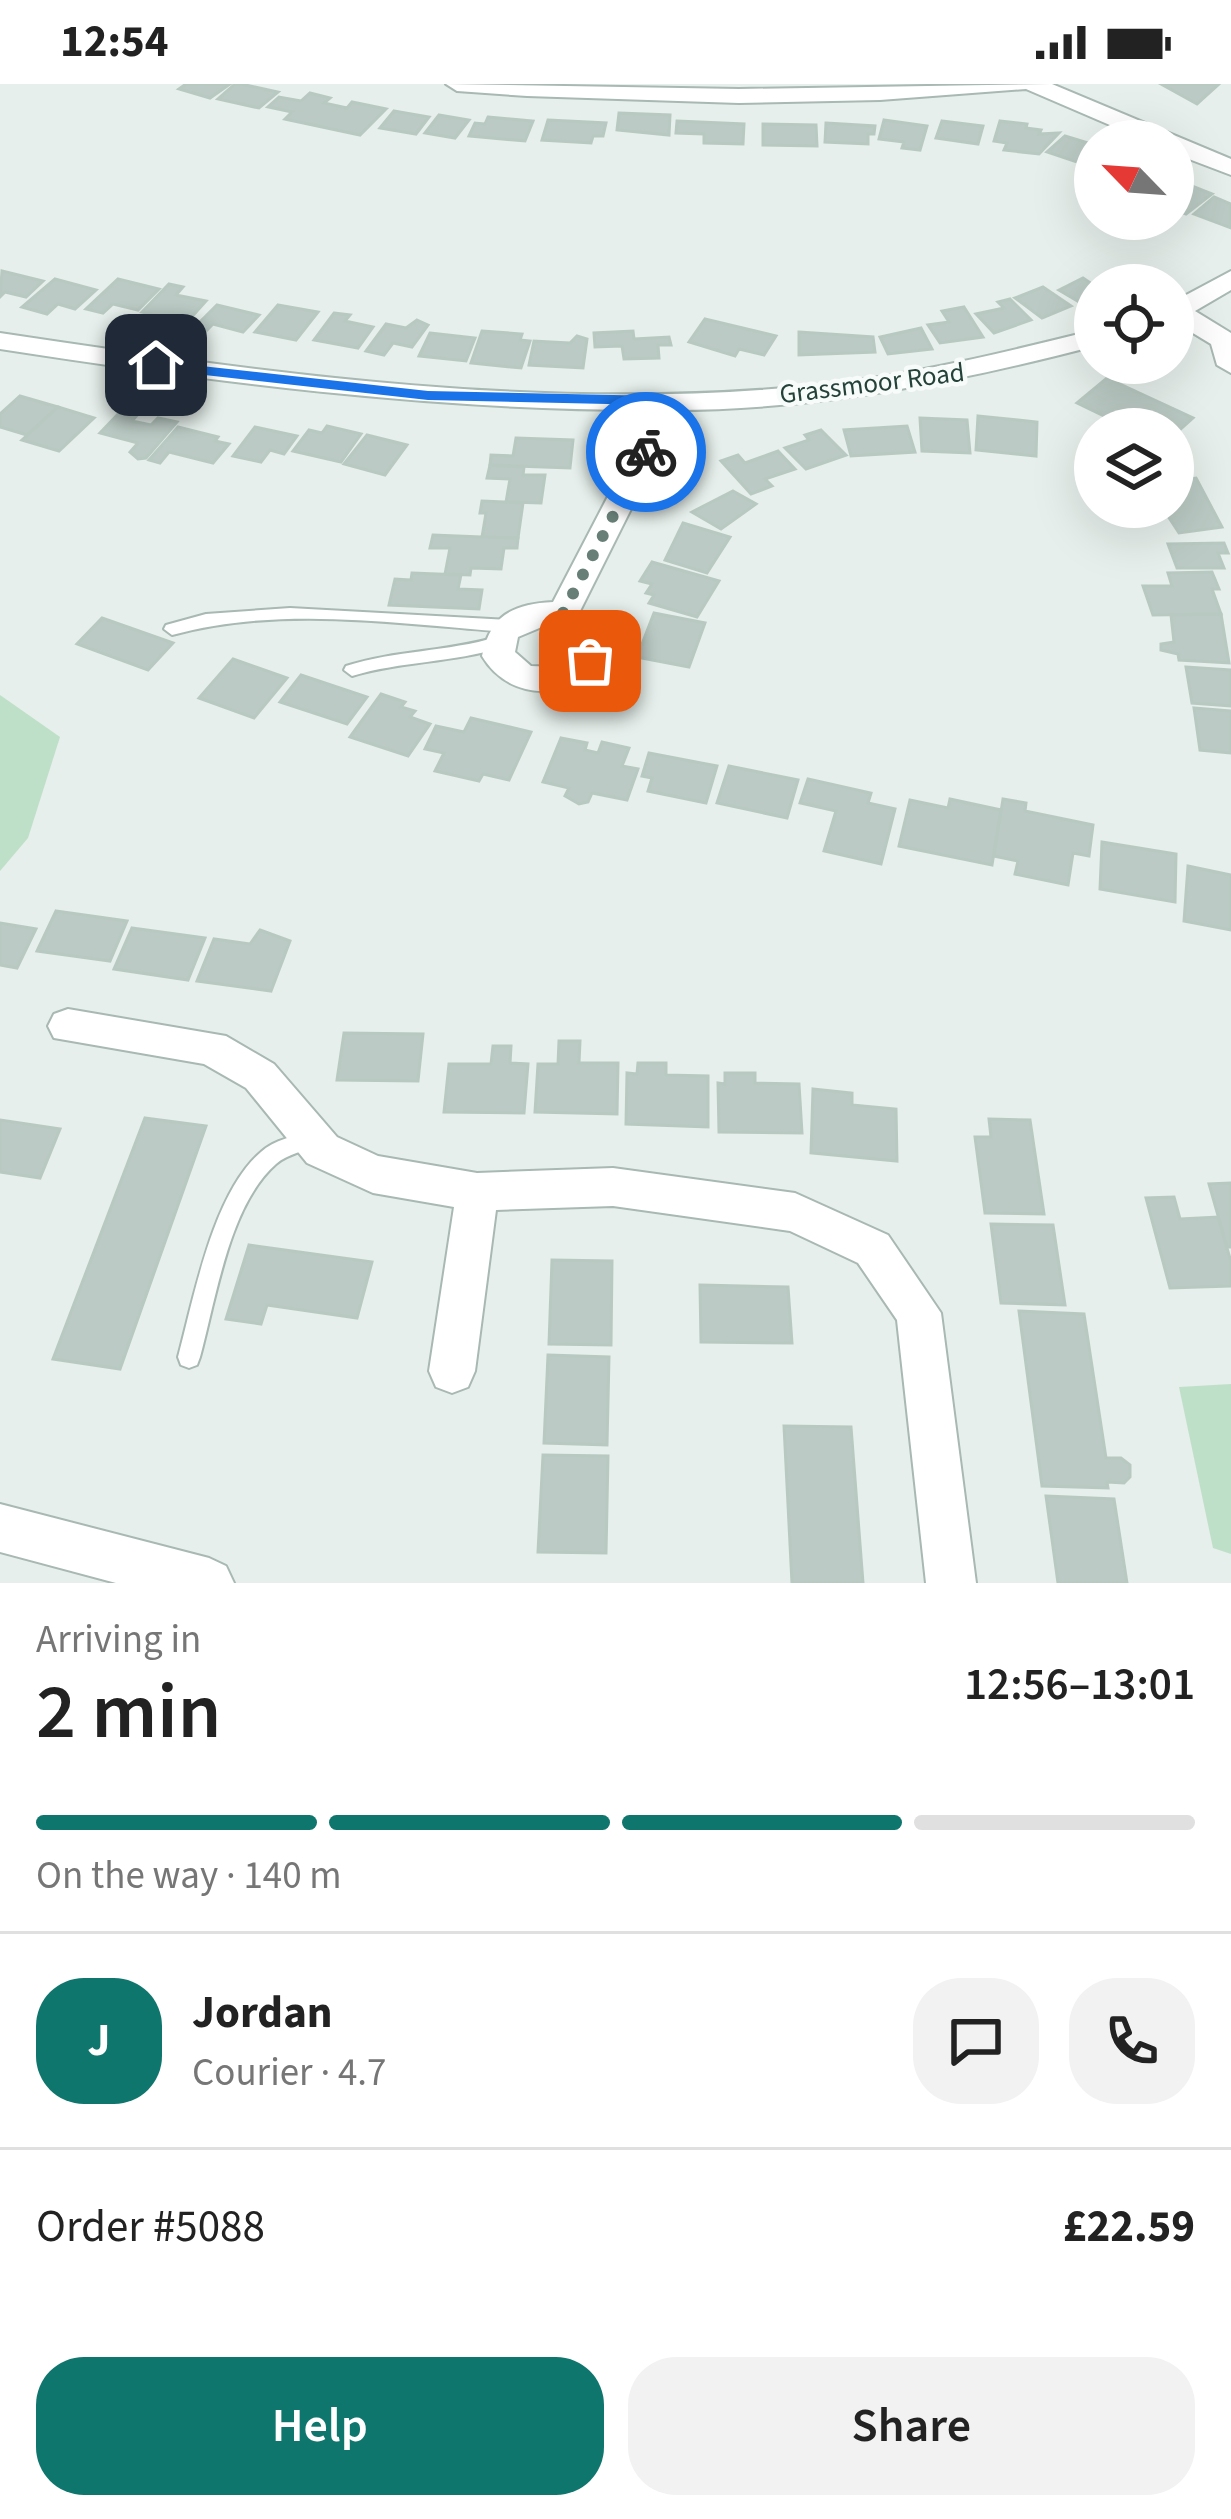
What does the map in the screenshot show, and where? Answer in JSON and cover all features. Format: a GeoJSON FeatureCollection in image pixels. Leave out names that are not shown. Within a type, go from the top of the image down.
{"type":"FeatureCollection","features":[{"type":"Feature","properties":{"kind":"street"},"geometry":{"type":"LineString","coordinates":[[457,84],[649,96],[904,94],[1021,84]]}},
{"type":"Feature","properties":{"kind":"street"},"geometry":{"type":"LineString","coordinates":[[1033,84],[1118,120]]}},
{"type":"Feature","properties":{"kind":"street"},"geometry":{"type":"LineString","coordinates":[[1194,152],[1231,168]]}},
{"type":"Feature","properties":{"kind":"street"},"geometry":{"type":"LineString","coordinates":[[1194,301],[1231,279]]}},
{"type":"Feature","properties":{"kind":"street"},"geometry":{"type":"LineString","coordinates":[[1194,323],[1224,340],[1231,365]]}},
{"type":"Feature","properties":{"kind":"street","name":"Grassmoor Road"},"geometry":{"type":"LineString","coordinates":[[0,341],[156,365],[428,395],[660,401],[838,393],[1005,366],[1074,345]]}},
{"type":"Feature","properties":{"kind":"street"},"geometry":{"type":"LineString","coordinates":[[562,615],[657,429],[660,401]]}},
{"type":"Feature","properties":{"kind":"street"},"geometry":{"type":"LineString","coordinates":[[534,614],[562,615],[584,624],[595,648],[590,661],[568,678],[526,679],[510,671],[498,656],[503,634],[534,614]]}},
{"type":"Feature","properties":{"kind":"street"},"geometry":{"type":"LineString","coordinates":[[68,1026],[212,1048],[260,1076],[322,1150],[373,1174],[477,1192],[613,1187],[795,1212],[873,1249],[919,1313],[951,1583]]}},
{"type":"Feature","properties":{"kind":"street"},"geometry":{"type":"LineString","coordinates":[[452,1371],[477,1192]]}},
{"type":"Feature","properties":{"kind":"street"},"geometry":{"type":"LineString","coordinates":[[0,1528],[209,1583]]}},
{"type":"Feature","properties":{"kind":"lane"},"geometry":{"type":"LineString","coordinates":[[172,629],[201,618],[270,614],[503,634]]}},
{"type":"Feature","properties":{"kind":"lane"},"geometry":{"type":"LineString","coordinates":[[352,670],[380,659],[471,653],[503,634]]}},
{"type":"Feature","properties":{"kind":"lane"},"geometry":{"type":"LineString","coordinates":[[189,1357],[243,1192],[270,1156],[312,1139]]}},
{"type":"Feature","properties":{"kind":"green space"},"geometry":{"type":"Polygon","coordinates":[[[0,695],[60,737],[28,838],[0,871],[0,695]]]}},
{"type":"Feature","properties":{"kind":"green space"},"geometry":{"type":"Polygon","coordinates":[[[1231,1384],[1231,1554],[1213,1548],[1179,1387],[1231,1384]]]}},
{"type":"Feature","properties":{"kind":"building"},"geometry":{"type":"Polygon","coordinates":[[[186,84],[230,84],[210,98],[179,89],[186,84]]]}},
{"type":"Feature","properties":{"kind":"building"},"geometry":{"type":"Polygon","coordinates":[[[235,84],[278,92],[259,108],[218,99],[235,84]]]}},
{"type":"Feature","properties":{"kind":"building"},"geometry":{"type":"Polygon","coordinates":[[[1161,84],[1219,84],[1197,104],[1161,84]]]}},
{"type":"Feature","properties":{"kind":"building"},"geometry":{"type":"Polygon","coordinates":[[[310,93],[330,98],[324,103],[347,108],[352,102],[386,109],[360,135],[285,119],[292,112],[268,107],[279,97],[301,101],[310,93]]]}},
{"type":"Feature","properties":{"kind":"building"},"geometry":{"type":"Polygon","coordinates":[[[394,111],[429,117],[416,134],[380,128],[394,111]]]}},
{"type":"Feature","properties":{"kind":"building"},"geometry":{"type":"Polygon","coordinates":[[[619,113],[670,115],[669,135],[617,130],[619,113]]]}},
{"type":"Feature","properties":{"kind":"building"},"geometry":{"type":"Polygon","coordinates":[[[439,115],[469,120],[455,138],[425,133],[439,115]]]}},
{"type":"Feature","properties":{"kind":"building"},"geometry":{"type":"Polygon","coordinates":[[[488,117],[533,121],[525,141],[469,136],[475,123],[485,124],[488,117]]]}},
{"type":"Feature","properties":{"kind":"building"},"geometry":{"type":"Polygon","coordinates":[[[548,120],[606,123],[603,136],[593,136],[591,143],[542,140],[548,120]]]}},
{"type":"Feature","properties":{"kind":"building"},"geometry":{"type":"Polygon","coordinates":[[[884,120],[927,126],[920,150],[879,139],[884,120]]]}},
{"type":"Feature","properties":{"kind":"building"},"geometry":{"type":"Polygon","coordinates":[[[677,121],[744,124],[743,144],[704,143],[704,134],[676,133],[677,121]]]}},
{"type":"Feature","properties":{"kind":"building"},"geometry":{"type":"Polygon","coordinates":[[[942,121],[983,126],[978,144],[936,138],[942,121]]]}},
{"type":"Feature","properties":{"kind":"building"},"geometry":{"type":"Polygon","coordinates":[[[1000,121],[1027,124],[1026,128],[1041,130],[1039,134],[1059,133],[1039,154],[1004,150],[1007,143],[994,141],[1000,121]]]}},
{"type":"Feature","properties":{"kind":"building"},"geometry":{"type":"Polygon","coordinates":[[[826,123],[875,126],[874,134],[868,134],[868,144],[825,142],[826,123]]]}},
{"type":"Feature","properties":{"kind":"building"},"geometry":{"type":"Polygon","coordinates":[[[763,124],[816,125],[817,146],[763,145],[763,124]]]}},
{"type":"Feature","properties":{"kind":"building"},"geometry":{"type":"Polygon","coordinates":[[[1065,136],[1074,139],[1074,161],[1047,152],[1065,136]]]}},
{"type":"Feature","properties":{"kind":"building"},"geometry":{"type":"Polygon","coordinates":[[[1194,187],[1212,194],[1194,208],[1194,187]]]}},
{"type":"Feature","properties":{"kind":"building"},"geometry":{"type":"Polygon","coordinates":[[[1214,197],[1231,204],[1231,228],[1194,214],[1214,197]]]}},
{"type":"Feature","properties":{"kind":"building"},"geometry":{"type":"Polygon","coordinates":[[[2,271],[43,281],[26,297],[5,292],[0,297],[2,271]]]}},
{"type":"Feature","properties":{"kind":"building"},"geometry":{"type":"Polygon","coordinates":[[[55,279],[96,290],[75,309],[58,304],[47,314],[22,307],[55,279]]]}},
{"type":"Feature","properties":{"kind":"building"},"geometry":{"type":"Polygon","coordinates":[[[118,279],[159,289],[138,310],[113,304],[103,313],[86,309],[118,279]]]}},
{"type":"Feature","properties":{"kind":"building"},"geometry":{"type":"Polygon","coordinates":[[[1074,282],[1074,299],[1059,290],[1074,282]]]}},
{"type":"Feature","properties":{"kind":"building"},"geometry":{"type":"Polygon","coordinates":[[[169,284],[183,287],[176,295],[206,301],[187,322],[142,312],[169,284]]]}},
{"type":"Feature","properties":{"kind":"building"},"geometry":{"type":"Polygon","coordinates":[[[1043,287],[1071,306],[1042,318],[1015,298],[1043,287]]]}},
{"type":"Feature","properties":{"kind":"building"},"geometry":{"type":"Polygon","coordinates":[[[1010,299],[1031,320],[994,333],[976,314],[1004,308],[998,302],[1010,299]]]}},
{"type":"Feature","properties":{"kind":"building"},"geometry":{"type":"Polygon","coordinates":[[[217,305],[259,315],[243,332],[213,324],[206,331],[194,328],[217,305]]]}},
{"type":"Feature","properties":{"kind":"building"},"geometry":{"type":"Polygon","coordinates":[[[278,305],[318,312],[296,340],[255,332],[278,305]]]}},
{"type":"Feature","properties":{"kind":"building"},"geometry":{"type":"Polygon","coordinates":[[[964,307],[983,337],[940,343],[928,325],[949,322],[942,311],[964,307]]]}},
{"type":"Feature","properties":{"kind":"building"},"geometry":{"type":"Polygon","coordinates":[[[334,313],[350,315],[345,321],[373,327],[358,348],[314,340],[334,313]]]}},
{"type":"Feature","properties":{"kind":"building"},"geometry":{"type":"Polygon","coordinates":[[[705,319],[776,336],[764,355],[739,349],[735,356],[689,342],[705,319]]]}},
{"type":"Feature","properties":{"kind":"building"},"geometry":{"type":"Polygon","coordinates":[[[417,320],[428,325],[412,347],[393,343],[384,355],[366,351],[386,324],[406,328],[417,320]]]}},
{"type":"Feature","properties":{"kind":"building"},"geometry":{"type":"Polygon","coordinates":[[[921,328],[932,349],[888,354],[880,337],[921,328]]]}},
{"type":"Feature","properties":{"kind":"building"},"geometry":{"type":"Polygon","coordinates":[[[482,331],[522,334],[520,340],[530,341],[521,368],[471,363],[482,331]]]}},
{"type":"Feature","properties":{"kind":"building"},"geometry":{"type":"Polygon","coordinates":[[[633,331],[634,339],[669,337],[671,345],[658,345],[659,358],[624,359],[622,346],[595,347],[594,333],[633,331]]]}},
{"type":"Feature","properties":{"kind":"building"},"geometry":{"type":"Polygon","coordinates":[[[799,332],[873,337],[875,352],[799,355],[799,332]]]}},
{"type":"Feature","properties":{"kind":"building"},"geometry":{"type":"Polygon","coordinates":[[[430,333],[475,338],[466,361],[419,356],[430,333]]]}},
{"type":"Feature","properties":{"kind":"building"},"geometry":{"type":"Polygon","coordinates":[[[577,336],[587,339],[583,368],[529,365],[534,341],[570,343],[577,336]]]}},
{"type":"Feature","properties":{"kind":"building"},"geometry":{"type":"Polygon","coordinates":[[[1100,384],[1120,384],[1172,408],[1087,408],[1077,403],[1100,384]]]}},
{"type":"Feature","properties":{"kind":"building"},"geometry":{"type":"Polygon","coordinates":[[[20,396],[58,407],[27,435],[0,427],[0,414],[20,396]]]}},
{"type":"Feature","properties":{"kind":"building"},"geometry":{"type":"Polygon","coordinates":[[[58,407],[94,418],[59,451],[22,440],[58,407]]]}},
{"type":"Feature","properties":{"kind":"building"},"geometry":{"type":"Polygon","coordinates":[[[123,409],[139,413],[132,421],[177,422],[146,458],[138,459],[130,452],[138,443],[100,433],[123,409]]]}},
{"type":"Feature","properties":{"kind":"building"},"geometry":{"type":"Polygon","coordinates":[[[978,416],[1037,422],[1036,456],[976,450],[978,416]]]}},
{"type":"Feature","properties":{"kind":"building"},"geometry":{"type":"Polygon","coordinates":[[[920,418],[967,420],[970,453],[922,451],[920,418]]]}},
{"type":"Feature","properties":{"kind":"building"},"geometry":{"type":"Polygon","coordinates":[[[327,426],[361,434],[341,462],[293,451],[309,430],[322,433],[327,426]]]}},
{"type":"Feature","properties":{"kind":"building"},"geometry":{"type":"Polygon","coordinates":[[[907,426],[915,452],[851,456],[844,430],[907,426]]]}},
{"type":"Feature","properties":{"kind":"building"},"geometry":{"type":"Polygon","coordinates":[[[178,427],[229,444],[213,463],[169,452],[160,463],[149,460],[178,427]]]}},
{"type":"Feature","properties":{"kind":"building"},"geometry":{"type":"Polygon","coordinates":[[[255,427],[297,436],[284,454],[270,450],[261,462],[233,456],[255,427]]]}},
{"type":"Feature","properties":{"kind":"building"},"geometry":{"type":"Polygon","coordinates":[[[821,430],[846,455],[806,469],[785,448],[821,430]]]}},
{"type":"Feature","properties":{"kind":"building"},"geometry":{"type":"Polygon","coordinates":[[[367,435],[407,445],[385,475],[344,464],[367,435]]]}},
{"type":"Feature","properties":{"kind":"building"},"geometry":{"type":"Polygon","coordinates":[[[516,438],[573,440],[570,468],[490,465],[491,455],[513,456],[516,438]]]}},
{"type":"Feature","properties":{"kind":"building"},"geometry":{"type":"Polygon","coordinates":[[[778,451],[795,469],[765,479],[772,486],[751,494],[721,461],[738,455],[745,463],[778,451]]]}},
{"type":"Feature","properties":{"kind":"building"},"geometry":{"type":"Polygon","coordinates":[[[490,465],[524,467],[523,475],[545,475],[541,503],[506,502],[510,479],[487,478],[490,465]]]}},
{"type":"Feature","properties":{"kind":"building"},"geometry":{"type":"Polygon","coordinates":[[[1194,478],[1222,527],[1179,533],[1176,528],[1194,528],[1194,478]]]}},
{"type":"Feature","properties":{"kind":"building"},"geometry":{"type":"Polygon","coordinates":[[[733,491],[756,504],[721,529],[692,512],[733,491]]]}},
{"type":"Feature","properties":{"kind":"building"},"geometry":{"type":"Polygon","coordinates":[[[482,501],[523,503],[518,538],[482,537],[486,513],[480,513],[482,501]]]}},
{"type":"Feature","properties":{"kind":"building"},"geometry":{"type":"Polygon","coordinates":[[[683,523],[730,537],[707,573],[665,560],[683,523]]]}},
{"type":"Feature","properties":{"kind":"building"},"geometry":{"type":"Polygon","coordinates":[[[433,535],[518,538],[517,548],[504,548],[501,569],[471,568],[470,575],[445,574],[450,548],[430,548],[433,535]]]}},
{"type":"Feature","properties":{"kind":"building"},"geometry":{"type":"Polygon","coordinates":[[[1224,543],[1228,553],[1218,553],[1224,568],[1177,568],[1168,544],[1224,543]]]}},
{"type":"Feature","properties":{"kind":"building"},"geometry":{"type":"Polygon","coordinates":[[[652,562],[719,581],[697,617],[649,603],[654,595],[646,593],[652,584],[640,581],[652,562]]]}},
{"type":"Feature","properties":{"kind":"building"},"geometry":{"type":"Polygon","coordinates":[[[1212,572],[1221,614],[1153,615],[1143,586],[1172,586],[1168,573],[1212,572]]]}},
{"type":"Feature","properties":{"kind":"building"},"geometry":{"type":"Polygon","coordinates":[[[412,573],[461,575],[458,589],[482,590],[479,609],[389,605],[395,579],[411,580],[412,573]]]}},
{"type":"Feature","properties":{"kind":"building"},"geometry":{"type":"Polygon","coordinates":[[[654,613],[705,623],[689,667],[637,657],[654,613]]]}},
{"type":"Feature","properties":{"kind":"building"},"geometry":{"type":"Polygon","coordinates":[[[1221,614],[1229,663],[1179,660],[1178,654],[1161,650],[1161,644],[1174,642],[1171,615],[1221,614]]]}},
{"type":"Feature","properties":{"kind":"building"},"geometry":{"type":"Polygon","coordinates":[[[102,618],[173,643],[148,670],[77,644],[102,618]]]}},
{"type":"Feature","properties":{"kind":"building"},"geometry":{"type":"Polygon","coordinates":[[[233,659],[287,678],[254,718],[199,698],[233,659]]]}},
{"type":"Feature","properties":{"kind":"building"},"geometry":{"type":"Polygon","coordinates":[[[1186,667],[1231,670],[1231,706],[1192,703],[1186,667]]]}},
{"type":"Feature","properties":{"kind":"building"},"geometry":{"type":"Polygon","coordinates":[[[301,675],[367,697],[347,724],[280,702],[301,675]]]}},
{"type":"Feature","properties":{"kind":"building"},"geometry":{"type":"Polygon","coordinates":[[[381,694],[405,702],[401,707],[415,711],[410,717],[430,724],[408,756],[350,737],[381,694]]]}},
{"type":"Feature","properties":{"kind":"building"},"geometry":{"type":"Polygon","coordinates":[[[1194,708],[1231,711],[1231,753],[1200,750],[1194,708]]]}},
{"type":"Feature","properties":{"kind":"building"},"geometry":{"type":"Polygon","coordinates":[[[471,718],[531,732],[509,780],[483,774],[479,781],[435,771],[444,753],[425,749],[436,726],[464,732],[471,718]]]}},
{"type":"Feature","properties":{"kind":"building"},"geometry":{"type":"Polygon","coordinates":[[[561,738],[587,743],[585,750],[598,753],[602,742],[629,748],[622,766],[638,769],[627,800],[592,793],[588,802],[579,804],[565,796],[569,788],[543,782],[561,738]]]}},
{"type":"Feature","properties":{"kind":"building"},"geometry":{"type":"Polygon","coordinates":[[[649,753],[717,766],[706,803],[648,791],[652,778],[642,776],[649,753]]]}},
{"type":"Feature","properties":{"kind":"building"},"geometry":{"type":"Polygon","coordinates":[[[729,766],[798,780],[787,818],[717,803],[729,766]]]}},
{"type":"Feature","properties":{"kind":"building"},"geometry":{"type":"Polygon","coordinates":[[[808,779],[871,793],[868,803],[895,809],[881,864],[824,851],[836,811],[800,803],[808,779]]]}},
{"type":"Feature","properties":{"kind":"building"},"geometry":{"type":"Polygon","coordinates":[[[950,799],[1001,810],[992,865],[899,846],[910,800],[948,808],[950,799]]]}},
{"type":"Feature","properties":{"kind":"building"},"geometry":{"type":"Polygon","coordinates":[[[1003,799],[1026,803],[1025,811],[1093,825],[1089,856],[1073,853],[1068,885],[1015,874],[1018,861],[994,856],[1003,799]]]}},
{"type":"Feature","properties":{"kind":"building"},"geometry":{"type":"Polygon","coordinates":[[[1102,842],[1176,854],[1175,902],[1100,889],[1102,842]]]}},
{"type":"Feature","properties":{"kind":"building"},"geometry":{"type":"Polygon","coordinates":[[[1188,866],[1231,875],[1231,930],[1184,921],[1188,866]]]}},
{"type":"Feature","properties":{"kind":"building"},"geometry":{"type":"Polygon","coordinates":[[[56,911],[127,921],[110,961],[37,951],[56,911]]]}},
{"type":"Feature","properties":{"kind":"building"},"geometry":{"type":"Polygon","coordinates":[[[0,923],[36,929],[17,968],[0,965],[0,923]]]}},
{"type":"Feature","properties":{"kind":"building"},"geometry":{"type":"Polygon","coordinates":[[[132,928],[205,938],[188,980],[114,969],[132,928]]]}},
{"type":"Feature","properties":{"kind":"building"},"geometry":{"type":"Polygon","coordinates":[[[260,930],[290,941],[271,991],[197,981],[214,939],[250,944],[260,930]]]}},
{"type":"Feature","properties":{"kind":"building"},"geometry":{"type":"Polygon","coordinates":[[[344,1033],[423,1034],[418,1081],[337,1080],[344,1033]]]}},
{"type":"Feature","properties":{"kind":"building"},"geometry":{"type":"Polygon","coordinates":[[[559,1041],[580,1041],[579,1063],[618,1063],[617,1114],[535,1112],[538,1064],[558,1064],[559,1041]]]}},
{"type":"Feature","properties":{"kind":"building"},"geometry":{"type":"Polygon","coordinates":[[[493,1046],[511,1046],[510,1063],[528,1064],[524,1113],[444,1112],[449,1064],[491,1064],[493,1046]]]}},
{"type":"Feature","properties":{"kind":"building"},"geometry":{"type":"Polygon","coordinates":[[[638,1063],[666,1063],[666,1075],[708,1076],[708,1127],[626,1124],[627,1073],[637,1074],[638,1063]]]}},
{"type":"Feature","properties":{"kind":"building"},"geometry":{"type":"Polygon","coordinates":[[[725,1073],[755,1073],[755,1083],[799,1084],[802,1133],[719,1132],[718,1083],[725,1084],[725,1073]]]}},
{"type":"Feature","properties":{"kind":"building"},"geometry":{"type":"Polygon","coordinates":[[[813,1089],[852,1093],[852,1105],[896,1109],[897,1161],[811,1153],[813,1089]]]}},
{"type":"Feature","properties":{"kind":"building"},"geometry":{"type":"Polygon","coordinates":[[[145,1118],[206,1126],[120,1369],[53,1359],[145,1118]]]}},
{"type":"Feature","properties":{"kind":"building"},"geometry":{"type":"Polygon","coordinates":[[[989,1119],[1030,1120],[1044,1214],[985,1213],[975,1137],[991,1137],[989,1119]]]}},
{"type":"Feature","properties":{"kind":"building"},"geometry":{"type":"Polygon","coordinates":[[[0,1120],[60,1129],[40,1178],[0,1172],[0,1120]]]}},
{"type":"Feature","properties":{"kind":"building"},"geometry":{"type":"Polygon","coordinates":[[[1231,1183],[1231,1247],[1227,1247],[1209,1184],[1231,1183]]]}},
{"type":"Feature","properties":{"kind":"building"},"geometry":{"type":"Polygon","coordinates":[[[1174,1197],[1180,1219],[1218,1217],[1231,1262],[1231,1286],[1170,1288],[1146,1198],[1174,1197]]]}},
{"type":"Feature","properties":{"kind":"building"},"geometry":{"type":"Polygon","coordinates":[[[991,1224],[1053,1225],[1065,1305],[1001,1303],[991,1224]]]}},
{"type":"Feature","properties":{"kind":"building"},"geometry":{"type":"Polygon","coordinates":[[[249,1245],[372,1262],[357,1318],[267,1305],[261,1324],[226,1319],[249,1245]]]}},
{"type":"Feature","properties":{"kind":"building"},"geometry":{"type":"Polygon","coordinates":[[[552,1260],[612,1261],[611,1345],[549,1344],[552,1260]]]}},
{"type":"Feature","properties":{"kind":"building"},"geometry":{"type":"Polygon","coordinates":[[[700,1285],[788,1287],[792,1343],[701,1342],[700,1285]]]}},
{"type":"Feature","properties":{"kind":"building"},"geometry":{"type":"Polygon","coordinates":[[[1019,1311],[1084,1314],[1106,1458],[1121,1458],[1130,1465],[1130,1477],[1124,1483],[1107,1482],[1108,1488],[1042,1486],[1019,1311]]]}},
{"type":"Feature","properties":{"kind":"building"},"geometry":{"type":"Polygon","coordinates":[[[548,1355],[609,1357],[607,1445],[544,1443],[548,1355]]]}},
{"type":"Feature","properties":{"kind":"building"},"geometry":{"type":"Polygon","coordinates":[[[784,1426],[851,1427],[863,1583],[792,1583],[784,1426]]]}},
{"type":"Feature","properties":{"kind":"building"},"geometry":{"type":"Polygon","coordinates":[[[543,1455],[608,1456],[606,1553],[538,1552],[543,1455]]]}},
{"type":"Feature","properties":{"kind":"building"},"geometry":{"type":"Polygon","coordinates":[[[1046,1496],[1114,1499],[1127,1583],[1058,1583],[1046,1496]]]}},
{"type":"Feature","properties":{"kind":"way so far"},"geometry":{"type":"LineString","coordinates":[[590,661],[595,648],[592,634],[584,624],[562,615],[646,452]]}},
{"type":"Feature","properties":{"kind":"route"},"geometry":{"type":"LineString","coordinates":[[156,365],[428,395],[660,401],[657,429],[646,452]]}}]}
